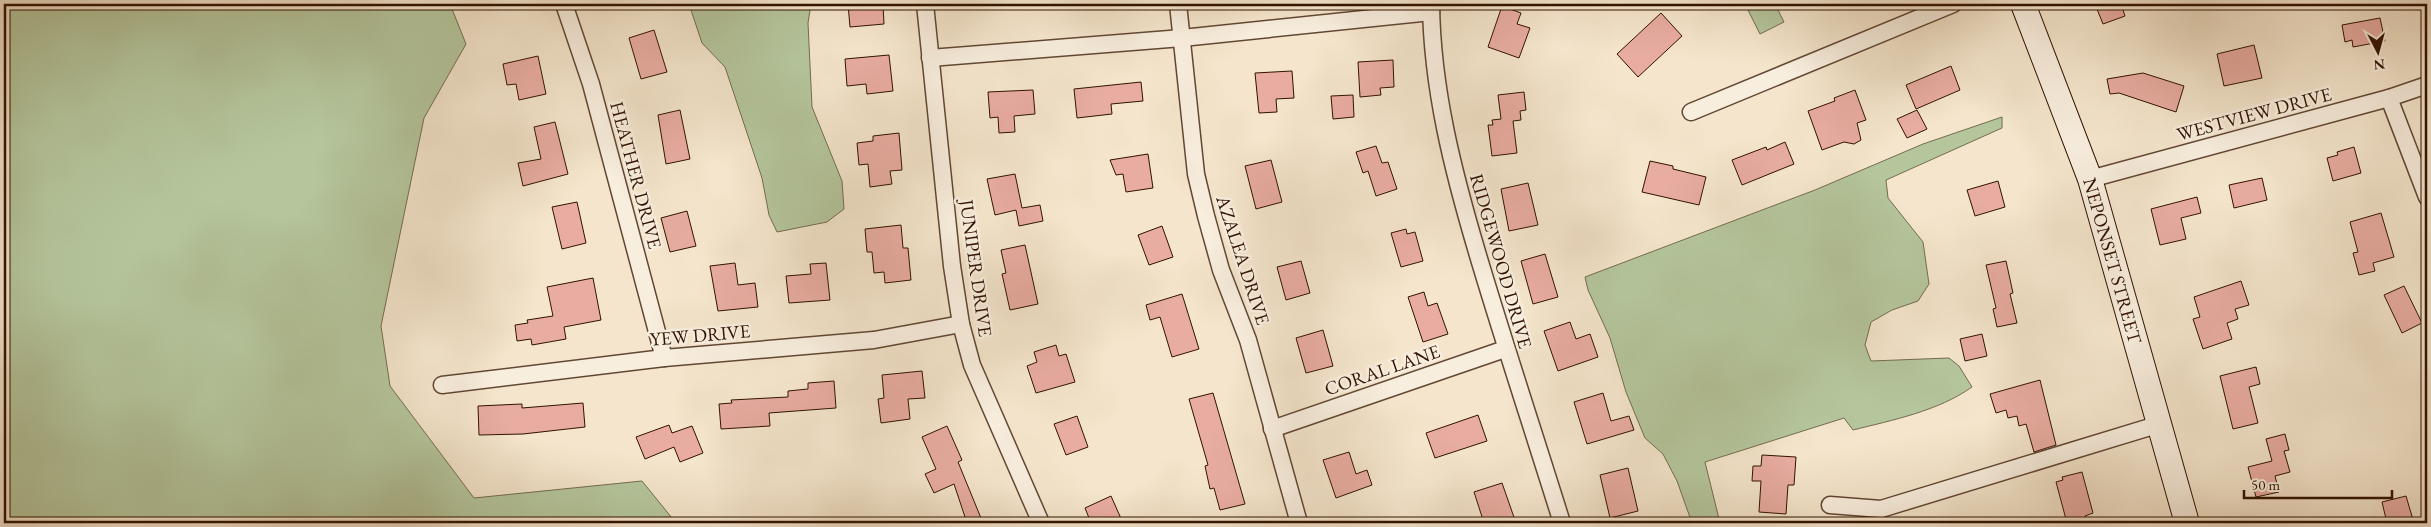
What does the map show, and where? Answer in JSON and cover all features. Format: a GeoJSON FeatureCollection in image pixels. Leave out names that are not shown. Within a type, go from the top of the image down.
{"type":"FeatureCollection","features":[{"type":"Feature","properties":{"kind":"main road","name":"NEPONSET STREET"},"geometry":{"type":"LineString","coordinates":[[2023,4],[2090,179],[2187,523]]}},
{"type":"Feature","properties":{"kind":"street","name":"HEATHER DRIVE"},"geometry":{"type":"LineString","coordinates":[[564,4],[591,84],[664,358]]}},
{"type":"Feature","properties":{"kind":"street","name":"JUNIPER DRIVE"},"geometry":{"type":"LineString","coordinates":[[925,4],[952,266],[961,324],[972,365],[1041,523]]}},
{"type":"Feature","properties":{"kind":"street","name":"AZALEA DRIVE"},"geometry":{"type":"LineString","coordinates":[[1178,4],[1196,174],[1221,270],[1248,340],[1299,523]]}},
{"type":"Feature","properties":{"kind":"street"},"geometry":{"type":"LineString","coordinates":[[1691,112],[1953,4]]}},
{"type":"Feature","properties":{"kind":"street"},"geometry":{"type":"LineString","coordinates":[[930,58],[1182,38],[1431,8]]}},
{"type":"Feature","properties":{"kind":"street","name":"RIDGEWOOD DRIVE"},"geometry":{"type":"LineString","coordinates":[[1431,8],[1442,116],[1456,180],[1505,349],[1562,523]]}},
{"type":"Feature","properties":{"kind":"street","name":"WESTVIEW DRIVE"},"geometry":{"type":"LineString","coordinates":[[2090,179],[2389,98],[2427,85]]}},
{"type":"Feature","properties":{"kind":"street"},"geometry":{"type":"LineString","coordinates":[[2389,98],[2427,197]]}},
{"type":"Feature","properties":{"kind":"street","name":"YEW DRIVE"},"geometry":{"type":"LineString","coordinates":[[442,385],[664,358],[874,340],[961,324]]}},
{"type":"Feature","properties":{"kind":"street","name":"CORAL LANE"},"geometry":{"type":"LineString","coordinates":[[1272,429],[1505,349]]}},
{"type":"Feature","properties":{"kind":"street"},"geometry":{"type":"LineString","coordinates":[[1830,505],[1881,510],[2160,424]]}},
{"type":"Feature","properties":{"kind":"green space"},"geometry":{"type":"Polygon","coordinates":[[[4,4],[450,4],[466,44],[424,118],[381,326],[390,386],[474,498],[642,481],[676,523],[4,523],[4,4]]]}},
{"type":"Feature","properties":{"kind":"green space"},"geometry":{"type":"Polygon","coordinates":[[[689,4],[811,4],[808,23],[812,107],[842,181],[844,209],[827,222],[777,232],[769,215],[762,178],[725,67],[702,43],[689,4]]]}},
{"type":"Feature","properties":{"kind":"green space"},"geometry":{"type":"Polygon","coordinates":[[[1761,4],[1775,4],[1784,22],[1760,34],[1748,10],[1761,4]]]}},
{"type":"Feature","properties":{"kind":"green space"},"geometry":{"type":"Polygon","coordinates":[[[2002,117],[2002,128],[1886,180],[1888,198],[1923,242],[1929,284],[1918,301],[1892,310],[1871,322],[1865,345],[1871,361],[1949,358],[1959,366],[1972,387],[1930,409],[1899,418],[1853,430],[1844,418],[1705,462],[1720,523],[1692,523],[1677,481],[1663,454],[1645,438],[1626,392],[1610,338],[1588,290],[1585,277],[1815,190],[1923,144],[2002,117]]]}},
{"type":"Feature","properties":{"kind":"building"},"geometry":{"type":"Polygon","coordinates":[[[848,4],[883,4],[884,24],[850,27],[848,4]]]}},
{"type":"Feature","properties":{"kind":"building"},"geometry":{"type":"Polygon","coordinates":[[[2095,4],[2121,4],[2125,16],[2103,24],[2095,4]]]}},
{"type":"Feature","properties":{"kind":"building"},"geometry":{"type":"Polygon","coordinates":[[[1502,6],[1521,13],[1517,24],[1530,28],[1519,58],[1488,47],[1502,6]]]}},
{"type":"Feature","properties":{"kind":"building"},"geometry":{"type":"Polygon","coordinates":[[[1661,13],[1682,36],[1638,77],[1617,54],[1661,13]]]}},
{"type":"Feature","properties":{"kind":"building"},"geometry":{"type":"Polygon","coordinates":[[[2380,18],[2385,41],[2353,47],[2352,40],[2345,42],[2342,25],[2380,18]]]}},
{"type":"Feature","properties":{"kind":"building"},"geometry":{"type":"Polygon","coordinates":[[[654,30],[667,72],[641,79],[629,38],[654,30]]]}},
{"type":"Feature","properties":{"kind":"building"},"geometry":{"type":"Polygon","coordinates":[[[2254,45],[2262,78],[2224,86],[2217,54],[2254,45]]]}},
{"type":"Feature","properties":{"kind":"building"},"geometry":{"type":"Polygon","coordinates":[[[889,55],[893,91],[867,94],[866,84],[847,86],[845,59],[889,55]]]}},
{"type":"Feature","properties":{"kind":"building"},"geometry":{"type":"Polygon","coordinates":[[[538,56],[546,94],[519,100],[516,84],[507,85],[503,64],[538,56]]]}},
{"type":"Feature","properties":{"kind":"building"},"geometry":{"type":"Polygon","coordinates":[[[1393,60],[1394,87],[1380,88],[1381,95],[1360,97],[1358,62],[1393,60]]]}},
{"type":"Feature","properties":{"kind":"building"},"geometry":{"type":"Polygon","coordinates":[[[1951,66],[1960,90],[1916,109],[1906,85],[1951,66]]]}},
{"type":"Feature","properties":{"kind":"building"},"geometry":{"type":"Polygon","coordinates":[[[1292,71],[1294,98],[1276,99],[1277,112],[1259,113],[1255,73],[1292,71]]]}},
{"type":"Feature","properties":{"kind":"building"},"geometry":{"type":"Polygon","coordinates":[[[2143,73],[2184,86],[2176,112],[2119,93],[2110,94],[2107,79],[2143,73]]]}},
{"type":"Feature","properties":{"kind":"building"},"geometry":{"type":"Polygon","coordinates":[[[1141,82],[1143,101],[1111,104],[1112,114],[1077,118],[1074,89],[1141,82]]]}},
{"type":"Feature","properties":{"kind":"building"},"geometry":{"type":"Polygon","coordinates":[[[1033,90],[1035,114],[1014,116],[1015,132],[999,133],[998,117],[990,118],[988,92],[1033,90]]]}},
{"type":"Feature","properties":{"kind":"building"},"geometry":{"type":"Polygon","coordinates":[[[1855,90],[1866,120],[1857,123],[1861,140],[1854,144],[1844,142],[1822,150],[1808,111],[1835,101],[1834,98],[1855,90]]]}},
{"type":"Feature","properties":{"kind":"building"},"geometry":{"type":"Polygon","coordinates":[[[1524,92],[1526,110],[1520,111],[1521,120],[1513,121],[1517,153],[1492,156],[1488,125],[1493,125],[1492,120],[1501,119],[1498,95],[1524,92]]]}},
{"type":"Feature","properties":{"kind":"building"},"geometry":{"type":"Polygon","coordinates":[[[1353,95],[1354,117],[1333,119],[1331,96],[1353,95]]]}},
{"type":"Feature","properties":{"kind":"building"},"geometry":{"type":"Polygon","coordinates":[[[680,110],[690,159],[666,164],[658,115],[680,110]]]}},
{"type":"Feature","properties":{"kind":"building"},"geometry":{"type":"Polygon","coordinates":[[[1917,110],[1927,129],[1907,138],[1897,119],[1917,110]]]}},
{"type":"Feature","properties":{"kind":"building"},"geometry":{"type":"Polygon","coordinates":[[[555,122],[568,174],[523,186],[518,163],[541,159],[534,127],[555,122]]]}},
{"type":"Feature","properties":{"kind":"building"},"geometry":{"type":"Polygon","coordinates":[[[899,133],[902,170],[890,171],[892,184],[870,187],[868,164],[859,165],[857,143],[873,141],[873,136],[899,133]]]}},
{"type":"Feature","properties":{"kind":"building"},"geometry":{"type":"Polygon","coordinates":[[[1785,142],[1794,164],[1742,185],[1732,160],[1766,147],[1767,150],[1785,142]]]}},
{"type":"Feature","properties":{"kind":"building"},"geometry":{"type":"Polygon","coordinates":[[[1376,146],[1382,163],[1388,162],[1397,189],[1376,196],[1368,171],[1363,173],[1356,152],[1376,146]]]}},
{"type":"Feature","properties":{"kind":"building"},"geometry":{"type":"Polygon","coordinates":[[[2354,147],[2361,173],[2333,181],[2327,158],[2338,155],[2337,152],[2354,147]]]}},
{"type":"Feature","properties":{"kind":"building"},"geometry":{"type":"Polygon","coordinates":[[[1148,154],[1153,188],[1126,192],[1123,174],[1116,175],[1110,160],[1148,154]]]}},
{"type":"Feature","properties":{"kind":"building"},"geometry":{"type":"Polygon","coordinates":[[[1271,160],[1282,202],[1256,209],[1245,166],[1271,160]]]}},
{"type":"Feature","properties":{"kind":"building"},"geometry":{"type":"Polygon","coordinates":[[[1650,161],[1673,166],[1673,169],[1706,177],[1699,205],[1642,192],[1650,161]]]}},
{"type":"Feature","properties":{"kind":"building"},"geometry":{"type":"Polygon","coordinates":[[[1015,174],[1022,208],[1040,205],[1043,221],[1019,226],[1016,210],[995,215],[987,179],[1015,174]]]}},
{"type":"Feature","properties":{"kind":"building"},"geometry":{"type":"Polygon","coordinates":[[[2262,178],[2267,200],[2234,208],[2229,185],[2262,178]]]}},
{"type":"Feature","properties":{"kind":"building"},"geometry":{"type":"Polygon","coordinates":[[[1998,181],[2005,207],[1975,216],[1967,190],[1998,181]]]}},
{"type":"Feature","properties":{"kind":"building"},"geometry":{"type":"Polygon","coordinates":[[[1528,183],[1538,225],[1509,231],[1501,189],[1528,183]]]}},
{"type":"Feature","properties":{"kind":"building"},"geometry":{"type":"Polygon","coordinates":[[[2197,197],[2201,213],[2181,218],[2186,239],[2160,245],[2151,209],[2197,197]]]}},
{"type":"Feature","properties":{"kind":"building"},"geometry":{"type":"Polygon","coordinates":[[[577,202],[586,243],[562,249],[552,207],[577,202]]]}},
{"type":"Feature","properties":{"kind":"building"},"geometry":{"type":"Polygon","coordinates":[[[687,211],[696,246],[670,252],[661,218],[687,211]]]}},
{"type":"Feature","properties":{"kind":"building"},"geometry":{"type":"Polygon","coordinates":[[[2381,213],[2394,257],[2373,263],[2375,271],[2359,275],[2353,253],[2358,252],[2350,222],[2381,213]]]}},
{"type":"Feature","properties":{"kind":"building"},"geometry":{"type":"Polygon","coordinates":[[[901,225],[903,248],[908,248],[911,280],[885,283],[884,272],[874,273],[872,252],[867,252],[865,229],[901,225]]]}},
{"type":"Feature","properties":{"kind":"building"},"geometry":{"type":"Polygon","coordinates":[[[1162,226],[1173,257],[1149,265],[1138,235],[1162,226]]]}},
{"type":"Feature","properties":{"kind":"building"},"geometry":{"type":"Polygon","coordinates":[[[1406,229],[1407,234],[1415,232],[1423,261],[1401,267],[1391,233],[1406,229]]]}},
{"type":"Feature","properties":{"kind":"building"},"geometry":{"type":"Polygon","coordinates":[[[1025,245],[1038,304],[1010,310],[1002,274],[1006,273],[1001,250],[1025,245]]]}},
{"type":"Feature","properties":{"kind":"building"},"geometry":{"type":"Polygon","coordinates":[[[1545,254],[1558,297],[1533,304],[1521,261],[1545,254]]]}},
{"type":"Feature","properties":{"kind":"building"},"geometry":{"type":"Polygon","coordinates":[[[1301,261],[1310,293],[1286,300],[1277,267],[1301,261]]]}},
{"type":"Feature","properties":{"kind":"building"},"geometry":{"type":"Polygon","coordinates":[[[2006,261],[2013,293],[2010,294],[2017,323],[1997,327],[1993,309],[1996,308],[1986,265],[2006,261]]]}},
{"type":"Feature","properties":{"kind":"building"},"geometry":{"type":"Polygon","coordinates":[[[735,263],[738,285],[755,283],[758,307],[718,311],[710,266],[735,263]]]}},
{"type":"Feature","properties":{"kind":"building"},"geometry":{"type":"Polygon","coordinates":[[[826,263],[830,300],[789,303],[786,276],[811,274],[810,264],[826,263]]]}},
{"type":"Feature","properties":{"kind":"building"},"geometry":{"type":"Polygon","coordinates":[[[593,278],[601,320],[564,327],[566,339],[532,345],[531,339],[517,341],[515,325],[528,323],[527,320],[553,316],[547,287],[593,278]]]}},
{"type":"Feature","properties":{"kind":"building"},"geometry":{"type":"Polygon","coordinates":[[[2241,281],[2249,305],[2235,309],[2238,319],[2227,323],[2232,339],[2203,349],[2193,319],[2200,317],[2194,297],[2241,281]]]}},
{"type":"Feature","properties":{"kind":"building"},"geometry":{"type":"Polygon","coordinates":[[[2404,286],[2422,323],[2402,333],[2384,295],[2404,286]]]}},
{"type":"Feature","properties":{"kind":"building"},"geometry":{"type":"Polygon","coordinates":[[[1424,292],[1428,306],[1437,303],[1448,334],[1423,342],[1408,297],[1424,292]]]}},
{"type":"Feature","properties":{"kind":"building"},"geometry":{"type":"Polygon","coordinates":[[[1182,294],[1199,349],[1172,357],[1160,317],[1150,320],[1146,305],[1182,294]]]}},
{"type":"Feature","properties":{"kind":"building"},"geometry":{"type":"Polygon","coordinates":[[[1570,322],[1576,339],[1590,334],[1598,357],[1558,371],[1544,331],[1570,322]]]}},
{"type":"Feature","properties":{"kind":"building"},"geometry":{"type":"Polygon","coordinates":[[[1323,330],[1333,366],[1306,373],[1296,338],[1323,330]]]}},
{"type":"Feature","properties":{"kind":"building"},"geometry":{"type":"Polygon","coordinates":[[[1982,334],[1987,356],[1965,361],[1960,339],[1982,334]]]}},
{"type":"Feature","properties":{"kind":"building"},"geometry":{"type":"Polygon","coordinates":[[[1056,345],[1059,356],[1066,354],[1075,382],[1036,393],[1027,366],[1037,362],[1034,352],[1056,345]]]}},
{"type":"Feature","properties":{"kind":"building"},"geometry":{"type":"Polygon","coordinates":[[[2256,367],[2260,384],[2249,387],[2258,423],[2233,429],[2220,376],[2256,367]]]}},
{"type":"Feature","properties":{"kind":"building"},"geometry":{"type":"Polygon","coordinates":[[[922,371],[925,398],[908,399],[910,419],[881,423],[878,399],[884,398],[882,375],[922,371]]]}},
{"type":"Feature","properties":{"kind":"building"},"geometry":{"type":"Polygon","coordinates":[[[2040,380],[2056,445],[2034,452],[2026,424],[2019,426],[2017,416],[2008,418],[2006,410],[1996,413],[1990,394],[2040,380]]]}},
{"type":"Feature","properties":{"kind":"building"},"geometry":{"type":"Polygon","coordinates":[[[834,381],[836,408],[769,413],[770,426],[721,429],[719,404],[732,403],[731,400],[788,397],[788,391],[808,389],[808,383],[834,381]]]}},
{"type":"Feature","properties":{"kind":"building"},"geometry":{"type":"Polygon","coordinates":[[[1213,393],[1245,504],[1220,510],[1214,488],[1210,489],[1205,466],[1208,465],[1189,399],[1213,393]]]}},
{"type":"Feature","properties":{"kind":"building"},"geometry":{"type":"Polygon","coordinates":[[[1603,393],[1611,421],[1629,416],[1634,430],[1587,444],[1574,402],[1603,393]]]}},
{"type":"Feature","properties":{"kind":"building"},"geometry":{"type":"Polygon","coordinates":[[[583,403],[585,427],[523,434],[479,435],[478,406],[522,404],[522,408],[583,403]]]}},
{"type":"Feature","properties":{"kind":"building"},"geometry":{"type":"Polygon","coordinates":[[[1478,415],[1487,441],[1435,458],[1426,433],[1478,415]]]}},
{"type":"Feature","properties":{"kind":"building"},"geometry":{"type":"Polygon","coordinates":[[[1077,416],[1088,447],[1066,455],[1054,424],[1077,416]]]}},
{"type":"Feature","properties":{"kind":"building"},"geometry":{"type":"Polygon","coordinates":[[[669,425],[672,433],[692,426],[703,453],[680,462],[674,447],[645,459],[636,437],[669,425]]]}},
{"type":"Feature","properties":{"kind":"building"},"geometry":{"type":"Polygon","coordinates":[[[947,426],[962,460],[958,462],[983,523],[967,523],[954,484],[934,493],[925,474],[936,469],[922,437],[947,426]]]}},
{"type":"Feature","properties":{"kind":"building"},"geometry":{"type":"Polygon","coordinates":[[[2285,434],[2289,450],[2284,451],[2290,472],[2275,476],[2279,492],[2256,497],[2248,467],[2272,461],[2266,439],[2285,434]]]}},
{"type":"Feature","properties":{"kind":"building"},"geometry":{"type":"Polygon","coordinates":[[[1349,452],[1356,474],[1367,470],[1372,485],[1336,498],[1323,460],[1349,452]]]}},
{"type":"Feature","properties":{"kind":"building"},"geometry":{"type":"Polygon","coordinates":[[[1762,455],[1796,457],[1794,485],[1788,485],[1786,514],[1759,512],[1761,481],[1752,481],[1753,466],[1761,466],[1762,455]]]}},
{"type":"Feature","properties":{"kind":"building"},"geometry":{"type":"Polygon","coordinates":[[[1628,468],[1638,511],[1610,518],[1600,475],[1628,468]]]}},
{"type":"Feature","properties":{"kind":"building"},"geometry":{"type":"Polygon","coordinates":[[[2082,472],[2093,513],[2085,516],[2087,523],[2067,523],[2056,482],[2063,480],[2062,477],[2082,472]]]}},
{"type":"Feature","properties":{"kind":"building"},"geometry":{"type":"Polygon","coordinates":[[[1502,483],[1516,523],[1484,523],[1474,492],[1502,483]]]}},
{"type":"Feature","properties":{"kind":"building"},"geometry":{"type":"Polygon","coordinates":[[[1111,496],[1123,523],[1091,523],[1085,508],[1111,496]]]}},
{"type":"Feature","properties":{"kind":"building"},"geometry":{"type":"Polygon","coordinates":[[[2406,496],[2414,523],[2387,523],[2382,502],[2406,496]]]}}]}
